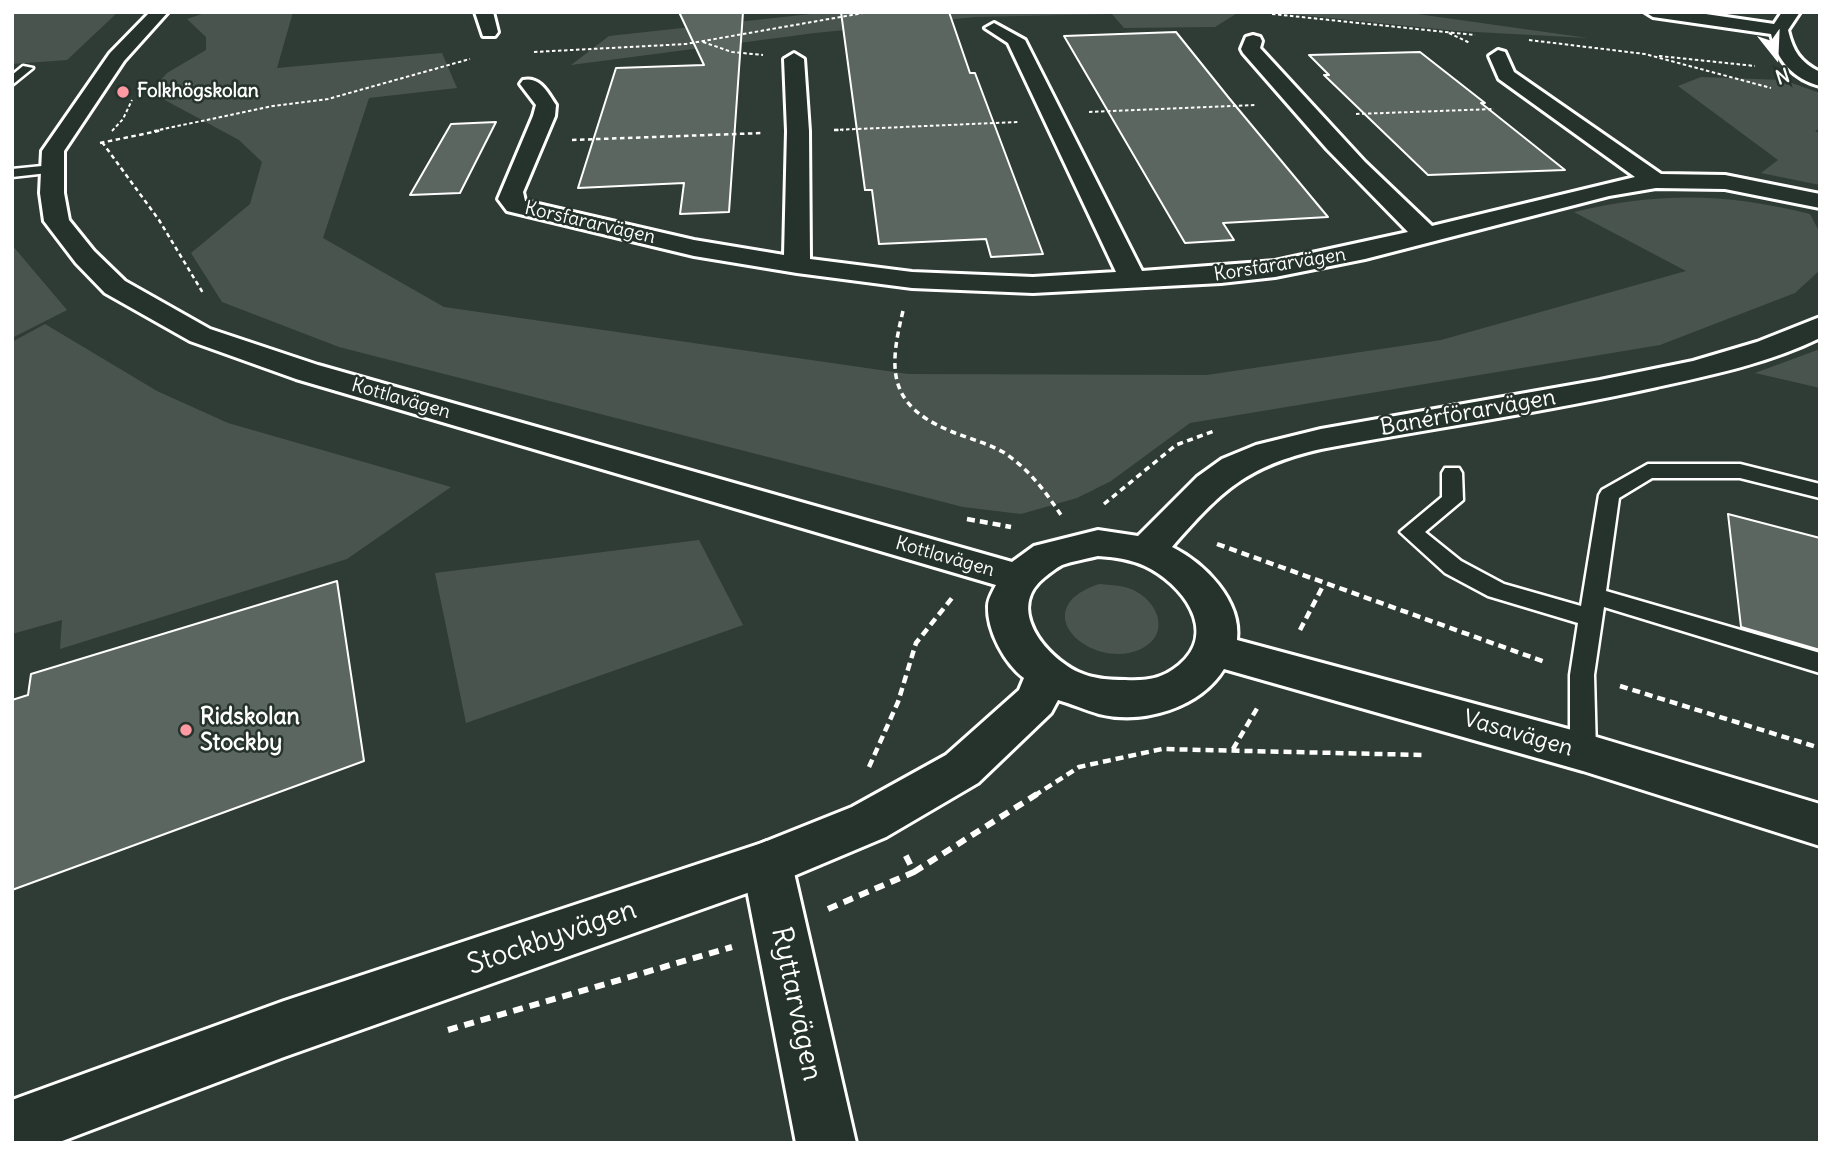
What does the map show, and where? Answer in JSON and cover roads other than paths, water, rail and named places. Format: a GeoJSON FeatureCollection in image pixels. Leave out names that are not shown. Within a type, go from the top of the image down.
{"type":"FeatureCollection","features":[{"type":"Feature","properties":{"kind":"street"},"geometry":{"type":"LineString","coordinates":[[53,160],[117,57],[160,12]]}},
{"type":"Feature","properties":{"kind":"street"},"geometry":{"type":"LineString","coordinates":[[484,12],[489,32]]}},
{"type":"Feature","properties":{"kind":"street"},"geometry":{"type":"LineString","coordinates":[[1653,12],[1779,30]]}},
{"type":"Feature","properties":{"kind":"street"},"geometry":{"type":"LineString","coordinates":[[1791,12],[1779,30],[1783,52],[1794,65],[1820,80]]}},
{"type":"Feature","properties":{"kind":"street"},"geometry":{"type":"LineString","coordinates":[[994,28],[1016,40],[1133,280]]}},
{"type":"Feature","properties":{"kind":"street"},"geometry":{"type":"LineString","coordinates":[[1253,41],[1250,49],[1304,110],[1384,197],[1425,234]]}},
{"type":"Feature","properties":{"kind":"street"},"geometry":{"type":"LineString","coordinates":[[1497,56],[1506,75],[1656,181]]}},
{"type":"Feature","properties":{"kind":"street"},"geometry":{"type":"LineString","coordinates":[[794,59],[797,265]]}},
{"type":"Feature","properties":{"kind":"street","name":"Korsfararvägen"},"geometry":{"type":"LineString","coordinates":[[530,84],[546,105],[511,192],[510,199],[516,206],[694,248],[912,280],[1033,285],[1275,269],[1365,251],[1608,189],[1656,181],[1725,182],[1820,201]]}},
{"type":"Feature","properties":{"kind":"street","name":"Kottlavägen"},"geometry":{"type":"LineString","coordinates":[[53,160],[52,193],[57,222],[85,257],[115,287],[200,335],[307,372],[1018,578]]}},
{"type":"Feature","properties":{"kind":"street","name":"Banérförarvägen"},"geometry":{"type":"LineString","coordinates":[[1158,539],[1200,492],[1233,468],[1282,447],[1437,417],[1613,388],[1713,365],[1803,335],[1820,326]]}},
{"type":"Feature","properties":{"kind":"street"},"geometry":{"type":"LineString","coordinates":[[1158,539],[1172,564],[1201,589],[1216,618],[1214,650],[1209,661],[1190,681],[1170,692],[1149,698],[1106,698],[1065,686],[1047,675],[1023,654],[1010,630],[1007,604],[1018,578],[1039,558],[1074,546],[1158,539]]}},
{"type":"Feature","properties":{"kind":"street","name":"Vasavägen"},"geometry":{"type":"LineString","coordinates":[[1214,650],[1583,752],[1820,825]]}},
{"type":"Feature","properties":{"kind":"street","name":"Stockbyvägen"},"geometry":{"type":"LineString","coordinates":[[12,1130],[284,1029],[767,864],[884,813],[961,769],[1036,701],[1047,675]]}},
{"type":"Feature","properties":{"kind":"street","name":"Ryttarvägen"},"geometry":{"type":"LineString","coordinates":[[767,864],[826,1143]]}},
{"type":"Feature","properties":{"kind":"lane"},"geometry":{"type":"LineString","coordinates":[[12,82],[27,68]]}},
{"type":"Feature","properties":{"kind":"lane"},"geometry":{"type":"LineString","coordinates":[[12,173],[53,160]]}},
{"type":"Feature","properties":{"kind":"lane"},"geometry":{"type":"LineString","coordinates":[[1583,752],[1582,675],[1609,495],[1648,471],[1740,471],[1820,491]]}},
{"type":"Feature","properties":{"kind":"lane"},"geometry":{"type":"LineString","coordinates":[[1452,473],[1452,500],[1411,531],[1453,566],[1496,590],[1593,607],[1820,663]]}},
{"type":"Feature","properties":{"kind":"place","name":"Folkhögskolan"},"geometry":{"type":"Point","coordinates":[123,92]}},
{"type":"Feature","properties":{"kind":"place","name":"Ridskolan Stockby"},"geometry":{"type":"Point","coordinates":[186,730]}}]}
